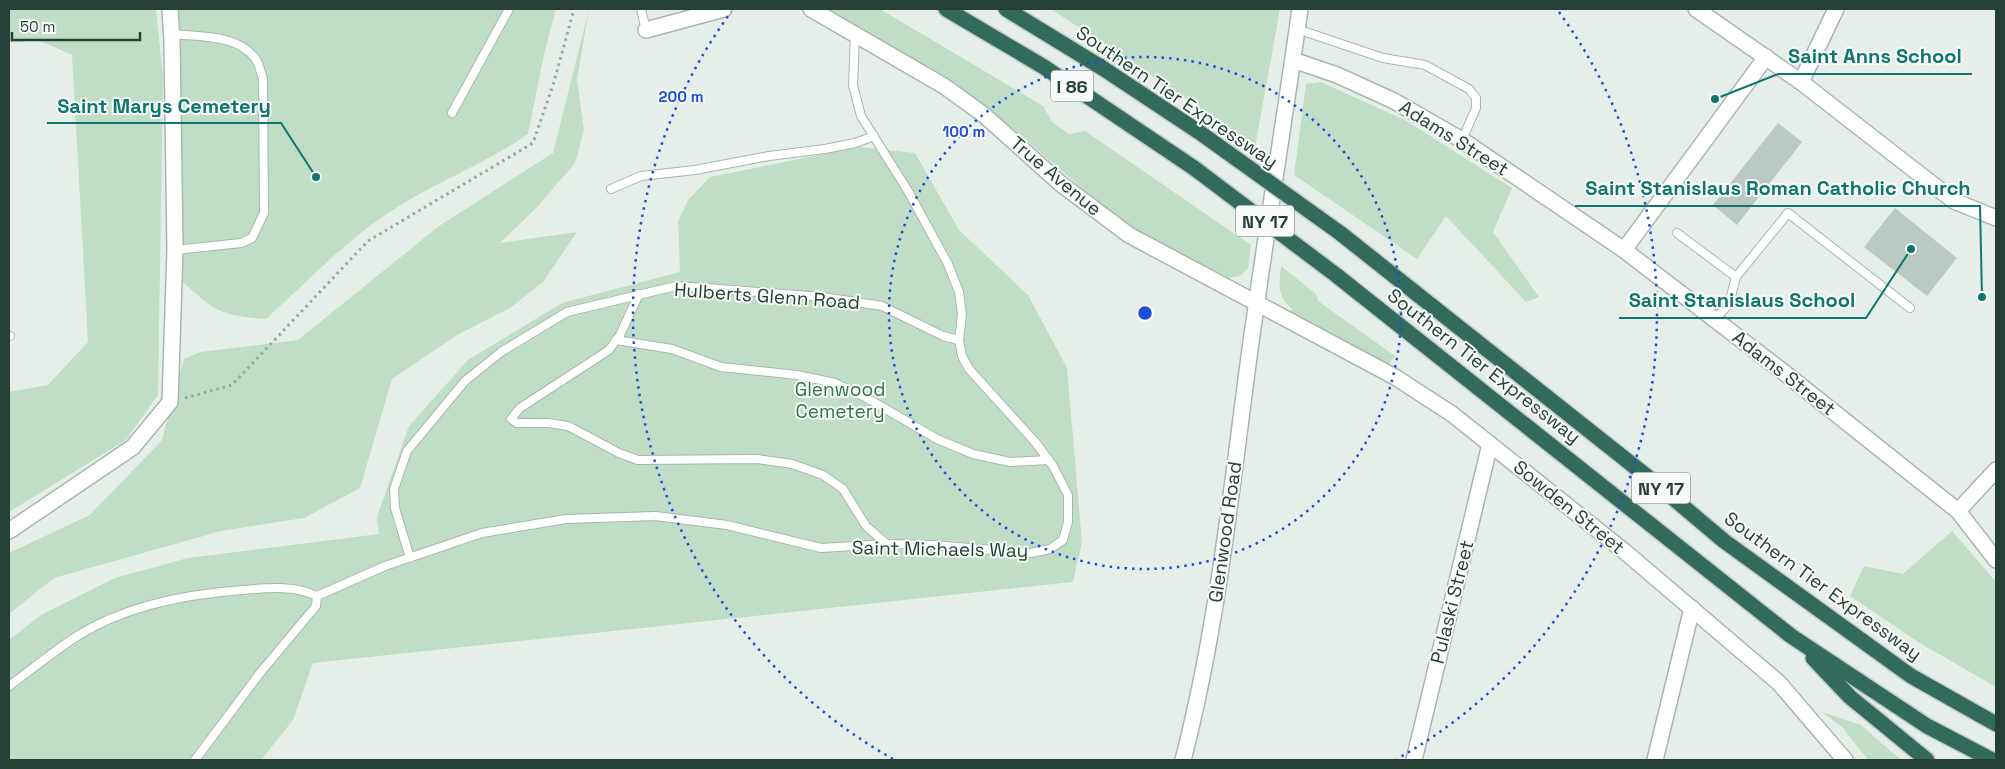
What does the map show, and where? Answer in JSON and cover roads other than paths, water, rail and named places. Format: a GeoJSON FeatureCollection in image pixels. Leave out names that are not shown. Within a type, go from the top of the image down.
{"type":"FeatureCollection","features":[{"type":"Feature","properties":{"kind":"highway","name":"Southern Tier Expressway"},"geometry":{"type":"LineString","coordinates":[[946,9],[1044,67],[1194,168],[1336,275],[1791,636],[1927,726],[1992,760]]}},
{"type":"Feature","properties":{"kind":"highway","name":"Southern Tier Expressway"},"geometry":{"type":"LineString","coordinates":[[1006,9],[1104,69],[1199,132],[1340,233],[1654,482],[1724,541],[1911,676],[1996,724]]}},
{"type":"Feature","properties":{"kind":"highway"},"geometry":{"type":"LineString","coordinates":[[1791,636],[1850,697],[1927,760]]}},
{"type":"Feature","properties":{"kind":"street"},"geometry":{"type":"LineString","coordinates":[[9,531],[133,447],[170,402],[176,250],[170,9]]}},
{"type":"Feature","properties":{"kind":"street"},"geometry":{"type":"LineString","coordinates":[[646,30],[724,9]]}},
{"type":"Feature","properties":{"kind":"street","name":"True Avenue"},"geometry":{"type":"LineString","coordinates":[[811,9],[944,86],[984,114],[1061,184],[1129,235],[1256,302]]}},
{"type":"Feature","properties":{"kind":"street","name":"Glenwood Road"},"geometry":{"type":"LineString","coordinates":[[1183,760],[1193,722],[1221,567],[1256,302],[1300,9]]}},
{"type":"Feature","properties":{"kind":"street"},"geometry":{"type":"LineString","coordinates":[[1696,9],[1801,82],[1954,201],[1995,214]]}},
{"type":"Feature","properties":{"kind":"street"},"geometry":{"type":"LineString","coordinates":[[1801,82],[1836,9]]}},
{"type":"Feature","properties":{"kind":"street"},"geometry":{"type":"LineString","coordinates":[[1624,250],[1766,57]]}},
{"type":"Feature","properties":{"kind":"street","name":"Adams Street"},"geometry":{"type":"LineString","coordinates":[[1293,60],[1337,75],[1394,101],[1462,140],[1624,250],[1715,319],[1958,511],[1996,560]]}},
{"type":"Feature","properties":{"kind":"street","name":"Sowden Street"},"geometry":{"type":"LineString","coordinates":[[1256,302],[1395,377],[1452,414],[1692,608],[1779,684],[1845,760]]}},
{"type":"Feature","properties":{"kind":"street","name":"Pulaski Street"},"geometry":{"type":"LineString","coordinates":[[1414,760],[1490,444]]}},
{"type":"Feature","properties":{"kind":"street"},"geometry":{"type":"LineString","coordinates":[[1958,511],[1996,470]]}},
{"type":"Feature","properties":{"kind":"street"},"geometry":{"type":"LineString","coordinates":[[1655,760],[1692,608]]}},
{"type":"Feature","properties":{"kind":"lane"},"geometry":{"type":"LineString","coordinates":[[452,113],[509,9]]}},
{"type":"Feature","properties":{"kind":"lane"},"geometry":{"type":"LineString","coordinates":[[641,9],[646,30]]}},
{"type":"Feature","properties":{"kind":"lane"},"geometry":{"type":"LineString","coordinates":[[1297,29],[1388,59],[1425,65],[1469,89],[1476,98],[1476,108],[1462,140]]}},
{"type":"Feature","properties":{"kind":"lane","name":"Saint Michaels Way"},"geometry":{"type":"LineString","coordinates":[[317,596],[385,566],[492,532],[566,519],[655,516],[726,525],[822,548],[886,544],[1031,553],[1050,549],[1062,540],[1068,522],[1068,495],[1049,460],[1036,443],[969,369],[962,356],[959,340],[962,314],[959,292],[948,264],[908,191],[862,116],[853,85],[855,33]]}},
{"type":"Feature","properties":{"kind":"lane"},"geometry":{"type":"LineString","coordinates":[[172,34],[222,39],[243,46],[256,59],[264,79],[264,213],[252,238],[240,243],[176,250]]}},
{"type":"Feature","properties":{"kind":"lane"},"geometry":{"type":"LineString","coordinates":[[610,189],[642,176],[695,170],[769,156],[824,149],[855,143],[874,136]]}},
{"type":"Feature","properties":{"kind":"lane"},"geometry":{"type":"LineString","coordinates":[[1715,319],[1729,304],[1736,277],[1788,213],[1910,308]]}},
{"type":"Feature","properties":{"kind":"lane"},"geometry":{"type":"LineString","coordinates":[[1677,233],[1736,277]]}},
{"type":"Feature","properties":{"kind":"lane","name":"Hulberts Glenn Road"},"geometry":{"type":"LineString","coordinates":[[410,558],[395,508],[394,489],[398,470],[406,451],[465,381],[501,352],[566,312],[676,286],[823,297],[882,306],[943,336],[959,340]]}},
{"type":"Feature","properties":{"kind":"lane"},"geometry":{"type":"LineString","coordinates":[[640,294],[609,350],[520,408],[511,419],[517,423],[548,422],[568,426],[619,453],[638,460],[757,459],[792,464],[823,475],[843,489],[866,526],[886,544]]}},
{"type":"Feature","properties":{"kind":"lane"},"geometry":{"type":"LineString","coordinates":[[616,340],[672,349],[721,367],[797,375],[835,383],[865,397],[937,439],[973,454],[1010,462],[1049,460]]}},
{"type":"Feature","properties":{"kind":"lane"},"geometry":{"type":"LineString","coordinates":[[9,686],[81,634],[117,617],[159,602],[215,592],[277,588],[305,590],[317,596],[316,606],[260,673],[195,760]]}},
{"type":"Feature","properties":{"kind":"place","name":"Saint Anns School"},"geometry":{"type":"Point","coordinates":[1715,99]}},
{"type":"Feature","properties":{"kind":"place","name":"Saint Marys Cemetery"},"geometry":{"type":"Point","coordinates":[316,177]}},
{"type":"Feature","properties":{"kind":"place","name":"Saint Stanislaus School"},"geometry":{"type":"Point","coordinates":[1911,249]}},
{"type":"Feature","properties":{"kind":"place","name":"Saint Stanislaus Roman Catholic Church"},"geometry":{"type":"Point","coordinates":[1982,297]}},
{"type":"Feature","properties":{"kind":"park label","name":"Glenwood Cemetery"},"geometry":{"type":"Point","coordinates":[840,400]}}]}
